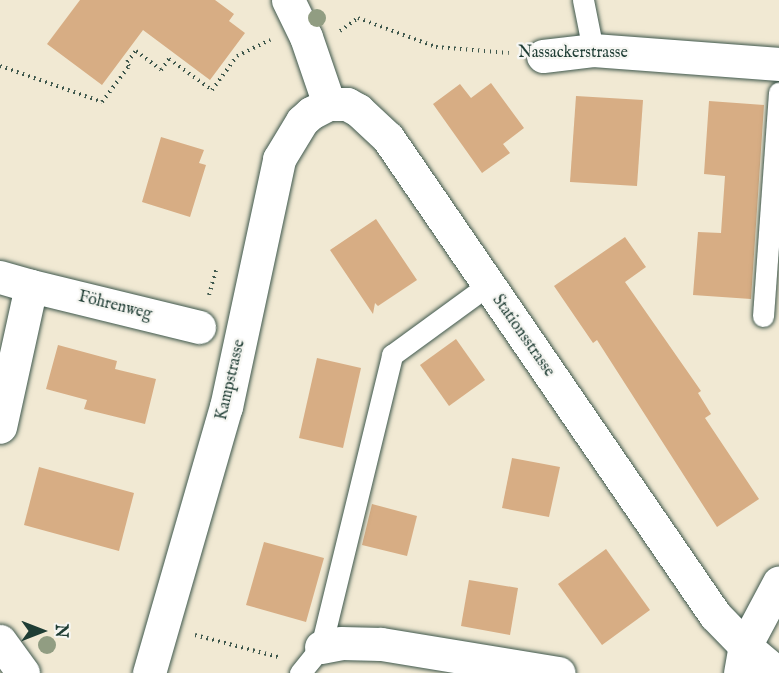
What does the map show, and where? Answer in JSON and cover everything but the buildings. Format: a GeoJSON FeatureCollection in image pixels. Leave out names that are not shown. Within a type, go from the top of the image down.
{"type":"FeatureCollection","features":[{"type":"Feature","properties":{"kind":"street"},"geometry":{"type":"LineString","coordinates":[[288,0],[306,36],[329,104]]}},
{"type":"Feature","properties":{"kind":"street","name":"Nassackerstrasse"},"geometry":{"type":"LineString","coordinates":[[543,56],[593,50],[779,64]]}},
{"type":"Feature","properties":{"kind":"street","name":"Stationsstrasse"},"geometry":{"type":"LineString","coordinates":[[329,104],[347,104],[358,110],[388,138],[715,615],[742,659],[777,673]]}},
{"type":"Feature","properties":{"kind":"street","name":"Kampstrasse"},"geometry":{"type":"LineString","coordinates":[[150,673],[226,407],[279,159],[302,121],[329,104]]}},
{"type":"Feature","properties":{"kind":"street","name":"Föhrenweg"},"geometry":{"type":"LineString","coordinates":[[0,277],[199,327]]}},
{"type":"Feature","properties":{"kind":"street"},"geometry":{"type":"LineString","coordinates":[[0,427],[31,286]]}},
{"type":"Feature","properties":{"kind":"street"},"geometry":{"type":"LineString","coordinates":[[742,659],[779,582]]}},
{"type":"Feature","properties":{"kind":"street"},"geometry":{"type":"LineString","coordinates":[[0,641],[23,673]]}},
{"type":"Feature","properties":{"kind":"street"},"geometry":{"type":"LineString","coordinates":[[321,647],[341,643],[381,644],[559,673]]}},
{"type":"Feature","properties":{"kind":"lane"},"geometry":{"type":"LineString","coordinates":[[583,0],[593,50]]}},
{"type":"Feature","properties":{"kind":"lane"},"geometry":{"type":"LineString","coordinates":[[763,316],[779,93]]}},
{"type":"Feature","properties":{"kind":"lane"},"geometry":{"type":"LineString","coordinates":[[300,673],[321,647],[392,355],[488,285]]}},
{"type":"Feature","properties":{"kind":"path","name":"Nassackerstrasse"},"geometry":{"type":"LineString","coordinates":[[340,31],[358,18],[436,47],[543,56]]}},
{"type":"Feature","properties":{"kind":"path"},"geometry":{"type":"LineString","coordinates":[[0,66],[102,102],[129,66],[127,62],[136,51],[161,70],[169,59],[212,90],[237,56],[272,39]]}},
{"type":"Feature","properties":{"kind":"path"},"geometry":{"type":"LineString","coordinates":[[199,327],[219,260]]}},
{"type":"Feature","properties":{"kind":"path"},"geometry":{"type":"LineString","coordinates":[[183,632],[284,658]]}}]}
